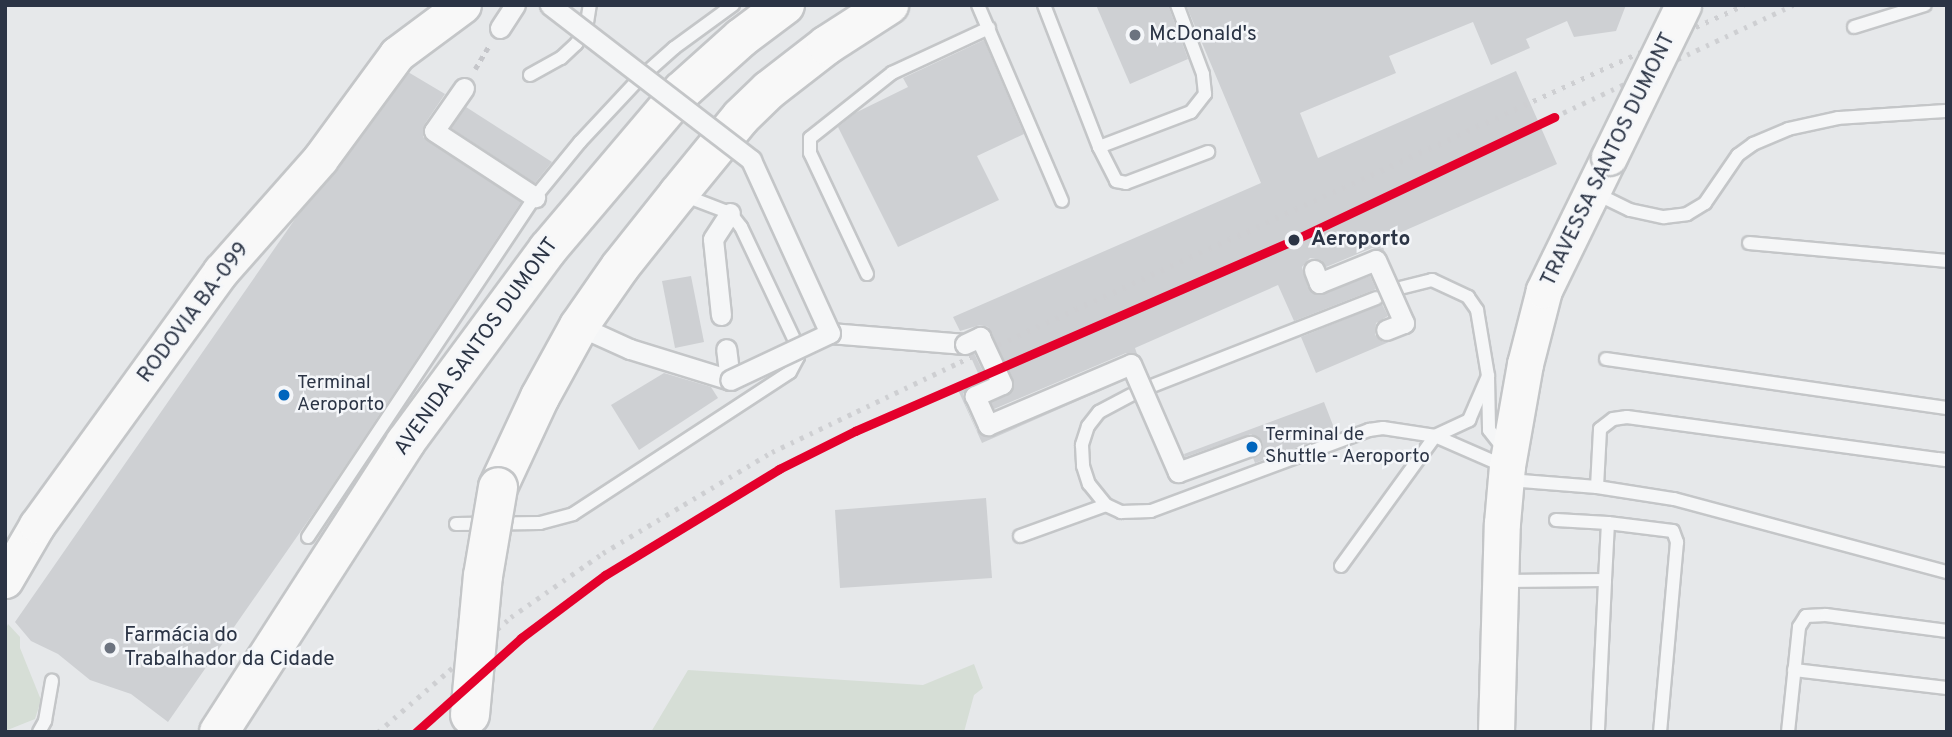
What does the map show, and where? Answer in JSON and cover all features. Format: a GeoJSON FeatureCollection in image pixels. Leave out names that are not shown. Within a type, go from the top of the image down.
{"type":"FeatureCollection","features":[{"type":"Feature","properties":{"kind":"highway","name":"AVENIDA SANTOS DUMONT"},"geometry":{"type":"LineString","coordinates":[[219,732],[405,443],[548,249],[682,91],[741,38],[785,5]]}},
{"type":"Feature","properties":{"kind":"highway"},"geometry":{"type":"LineString","coordinates":[[469,723],[483,576],[498,487],[540,397],[579,326],[620,267],[741,117],[769,90],[827,45],[889,5]]}},
{"type":"Feature","properties":{"kind":"main road","name":"RODOVIA BA-099"},"geometry":{"type":"LineString","coordinates":[[5,580],[37,525],[221,271],[320,159],[397,54],[446,21],[463,5]]}},
{"type":"Feature","properties":{"kind":"main road","name":"TRAVESSA SANTOS DUMONT"},"geometry":{"type":"LineString","coordinates":[[1496,732],[1500,581],[1507,467],[1525,364],[1544,290],[1683,5]]}},
{"type":"Feature","properties":{"kind":"street"},"geometry":{"type":"LineString","coordinates":[[500,28],[515,5]]}},
{"type":"Feature","properties":{"kind":"street"},"geometry":{"type":"LineString","coordinates":[[550,5],[751,160],[830,333]]}},
{"type":"Feature","properties":{"kind":"street"},"geometry":{"type":"LineString","coordinates":[[464,88],[434,131],[536,197]]}},
{"type":"Feature","properties":{"kind":"street"},"geometry":{"type":"LineString","coordinates":[[721,315],[713,239],[730,213]]}},
{"type":"Feature","properties":{"kind":"street"},"geometry":{"type":"LineString","coordinates":[[1314,270],[1319,284],[1376,260],[1405,323],[1386,330]]}},
{"type":"Feature","properties":{"kind":"street"},"geometry":{"type":"LineString","coordinates":[[579,326],[630,349],[730,380],[830,333],[965,344],[980,337],[1002,384],[975,396],[988,425],[1130,364],[1178,472],[1250,446]]}},
{"type":"Feature","properties":{"kind":"street"},"geometry":{"type":"LineString","coordinates":[[726,349],[730,380]]}},
{"type":"Feature","properties":{"kind":"lane"},"geometry":{"type":"LineString","coordinates":[[530,75],[561,58],[576,44],[586,29],[590,5]]}},
{"type":"Feature","properties":{"kind":"lane"},"geometry":{"type":"LineString","coordinates":[[308,537],[536,197],[580,142],[637,81],[674,48],[733,5]]}},
{"type":"Feature","properties":{"kind":"lane"},"geometry":{"type":"LineString","coordinates":[[978,5],[1062,201]]}},
{"type":"Feature","properties":{"kind":"lane"},"geometry":{"type":"LineString","coordinates":[[1044,5],[1099,147],[1116,181],[1126,183],[1208,152]]}},
{"type":"Feature","properties":{"kind":"lane"},"geometry":{"type":"LineString","coordinates":[[1099,147],[1191,112],[1205,94],[1203,74],[1177,5]]}},
{"type":"Feature","properties":{"kind":"lane"},"geometry":{"type":"LineString","coordinates":[[1854,27],[1925,5]]}},
{"type":"Feature","properties":{"kind":"lane"},"geometry":{"type":"LineString","coordinates":[[867,274],[810,153],[810,138],[892,73],[989,28]]}},
{"type":"Feature","properties":{"kind":"lane"},"geometry":{"type":"LineString","coordinates":[[1592,191],[1630,210],[1664,217],[1687,214],[1705,204],[1738,155],[1753,144],[1788,129],[1838,118],[1947,111]]}},
{"type":"Feature","properties":{"kind":"lane"},"geometry":{"type":"LineString","coordinates":[[456,524],[540,523],[573,514],[790,372],[798,357],[795,341],[741,227],[730,213],[678,194]]}},
{"type":"Feature","properties":{"kind":"lane"},"geometry":{"type":"LineString","coordinates":[[1749,243],[1898,259],[1947,261]]}},
{"type":"Feature","properties":{"kind":"lane"},"geometry":{"type":"LineString","coordinates":[[1400,288],[1432,280],[1468,297],[1481,323],[1488,376],[1489,429],[1507,467]]}},
{"type":"Feature","properties":{"kind":"lane"},"geometry":{"type":"LineString","coordinates":[[1152,386],[1376,298]]}},
{"type":"Feature","properties":{"kind":"lane"},"geometry":{"type":"LineString","coordinates":[[1606,359],[1947,408]]}},
{"type":"Feature","properties":{"kind":"lane"},"geometry":{"type":"LineString","coordinates":[[1341,566],[1435,436],[1468,420],[1488,376]]}},
{"type":"Feature","properties":{"kind":"lane"},"geometry":{"type":"LineString","coordinates":[[1131,395],[1099,412],[1088,426],[1082,445],[1089,484],[1106,505],[1121,512],[1151,511],[1369,429],[1383,428],[1435,436],[1507,467],[1597,487],[1674,499],[1947,572]]}},
{"type":"Feature","properties":{"kind":"lane"},"geometry":{"type":"LineString","coordinates":[[1597,487],[1600,429],[1613,419],[1626,417],[1947,460]]}},
{"type":"Feature","properties":{"kind":"lane"},"geometry":{"type":"LineString","coordinates":[[1020,536],[1106,505]]}},
{"type":"Feature","properties":{"kind":"lane"},"geometry":{"type":"LineString","coordinates":[[1556,520],[1670,528],[1675,535],[1660,732]]}},
{"type":"Feature","properties":{"kind":"lane"},"geometry":{"type":"LineString","coordinates":[[1598,730],[1608,523]]}},
{"type":"Feature","properties":{"kind":"lane"},"geometry":{"type":"LineString","coordinates":[[1500,581],[1605,580]]}},
{"type":"Feature","properties":{"kind":"lane"},"geometry":{"type":"LineString","coordinates":[[1790,732],[1798,627],[1801,621],[1812,614],[1947,631]]}},
{"type":"Feature","properties":{"kind":"lane"},"geometry":{"type":"LineString","coordinates":[[1794,670],[1947,688]]}},
{"type":"Feature","properties":{"kind":"lane"},"geometry":{"type":"LineString","coordinates":[[39,732],[45,721],[52,681]]}},
{"type":"Feature","properties":{"kind":"shaded area"},"geometry":{"type":"Polygon","coordinates":[[[8,624],[20,637],[20,648],[41,700],[35,719],[5,731],[5,631],[8,624]]]}},
{"type":"Feature","properties":{"kind":"shaded area"},"geometry":{"type":"Polygon","coordinates":[[[974,664],[983,688],[974,695],[964,732],[651,732],[688,670],[923,685],[974,664]]]}},
{"type":"Feature","properties":{"kind":"building","name":"McDonald's"},"geometry":{"type":"Polygon","coordinates":[[[1096,5],[1168,5],[1188,59],[1130,84],[1096,5]]]}},
{"type":"Feature","properties":{"kind":"building","name":"Aeroporto"},"geometry":{"type":"Polygon","coordinates":[[[1186,5],[1626,5],[1616,31],[1574,37],[1567,21],[1526,39],[1530,48],[1491,65],[1473,22],[1389,56],[1396,73],[1300,113],[1318,158],[1516,71],[1557,164],[1381,241],[1385,253],[1372,248],[1326,267],[1321,260],[1310,258],[1302,267],[1308,287],[1317,295],[1370,276],[1376,289],[1294,321],[1278,285],[1135,348],[1137,354],[1126,353],[994,409],[991,402],[1011,392],[1013,379],[988,327],[980,325],[960,331],[953,317],[1261,183],[1186,5]]]}},
{"type":"Feature","properties":{"kind":"building"},"geometry":{"type":"Polygon","coordinates":[[[984,40],[1024,134],[977,156],[999,200],[898,247],[838,127],[855,113],[908,87],[903,78],[984,40]]]}},
{"type":"Feature","properties":{"kind":"building","name":"Terminal Aeroporto"},"geometry":{"type":"Polygon","coordinates":[[[408,72],[445,94],[424,125],[423,137],[521,202],[319,505],[168,722],[131,694],[90,680],[58,654],[31,641],[15,622],[302,209],[336,171],[408,72]]]}},
{"type":"Feature","properties":{"kind":"building"},"geometry":{"type":"Polygon","coordinates":[[[466,107],[552,162],[535,183],[451,128],[466,107]]]}},
{"type":"Feature","properties":{"kind":"building"},"geometry":{"type":"Polygon","coordinates":[[[691,276],[704,342],[675,348],[662,281],[691,276]]]}},
{"type":"Feature","properties":{"kind":"building"},"geometry":{"type":"Polygon","coordinates":[[[1382,304],[1388,316],[1376,323],[1375,335],[1383,342],[1396,339],[1316,373],[1301,337],[1382,304]]]}},
{"type":"Feature","properties":{"kind":"building"},"geometry":{"type":"Polygon","coordinates":[[[974,353],[986,378],[981,380],[970,355],[974,353]]]}},
{"type":"Feature","properties":{"kind":"building"},"geometry":{"type":"Polygon","coordinates":[[[664,373],[711,387],[718,398],[639,450],[611,405],[664,373]]]}},
{"type":"Feature","properties":{"kind":"building"},"geometry":{"type":"Polygon","coordinates":[[[1125,380],[982,443],[958,390],[969,386],[963,394],[964,401],[977,431],[987,437],[1125,380]]]}},
{"type":"Feature","properties":{"kind":"building"},"geometry":{"type":"Polygon","coordinates":[[[1324,402],[1336,433],[1255,463],[1253,458],[1260,453],[1262,443],[1251,434],[1185,457],[1184,454],[1324,402]]]}},
{"type":"Feature","properties":{"kind":"building"},"geometry":{"type":"Polygon","coordinates":[[[986,498],[992,578],[840,588],[835,510],[986,498]]]}},
{"type":"Feature","properties":{"kind":"railway"},"geometry":{"type":"LineString","coordinates":[[378,732],[511,617],[603,553],[772,452],[960,362],[1744,5]]}},
{"type":"Feature","properties":{"kind":"railway"},"geometry":{"type":"LineString","coordinates":[[1554,117],[1793,5]]}},
{"type":"Feature","properties":{"kind":"transit line"},"geometry":{"type":"LineString","coordinates":[[416,732],[521,638],[605,575],[779,469],[855,431],[1294,240],[1554,117]]}},
{"type":"Feature","properties":{"kind":"place","name":"McDonald's"},"geometry":{"type":"Point","coordinates":[1135,35]}},
{"type":"Feature","properties":{"kind":"place","name":"Aeroporto"},"geometry":{"type":"Point","coordinates":[1294,240]}},
{"type":"Feature","properties":{"kind":"place","name":"Terminal Aeroporto"},"geometry":{"type":"Point","coordinates":[284,395]}},
{"type":"Feature","properties":{"kind":"place","name":"Terminal de Shuttle - Aeroporto"},"geometry":{"type":"Point","coordinates":[1252,447]}},
{"type":"Feature","properties":{"kind":"place","name":"Farmácia do Trabalhador da Cidade"},"geometry":{"type":"Point","coordinates":[110,648]}}]}
